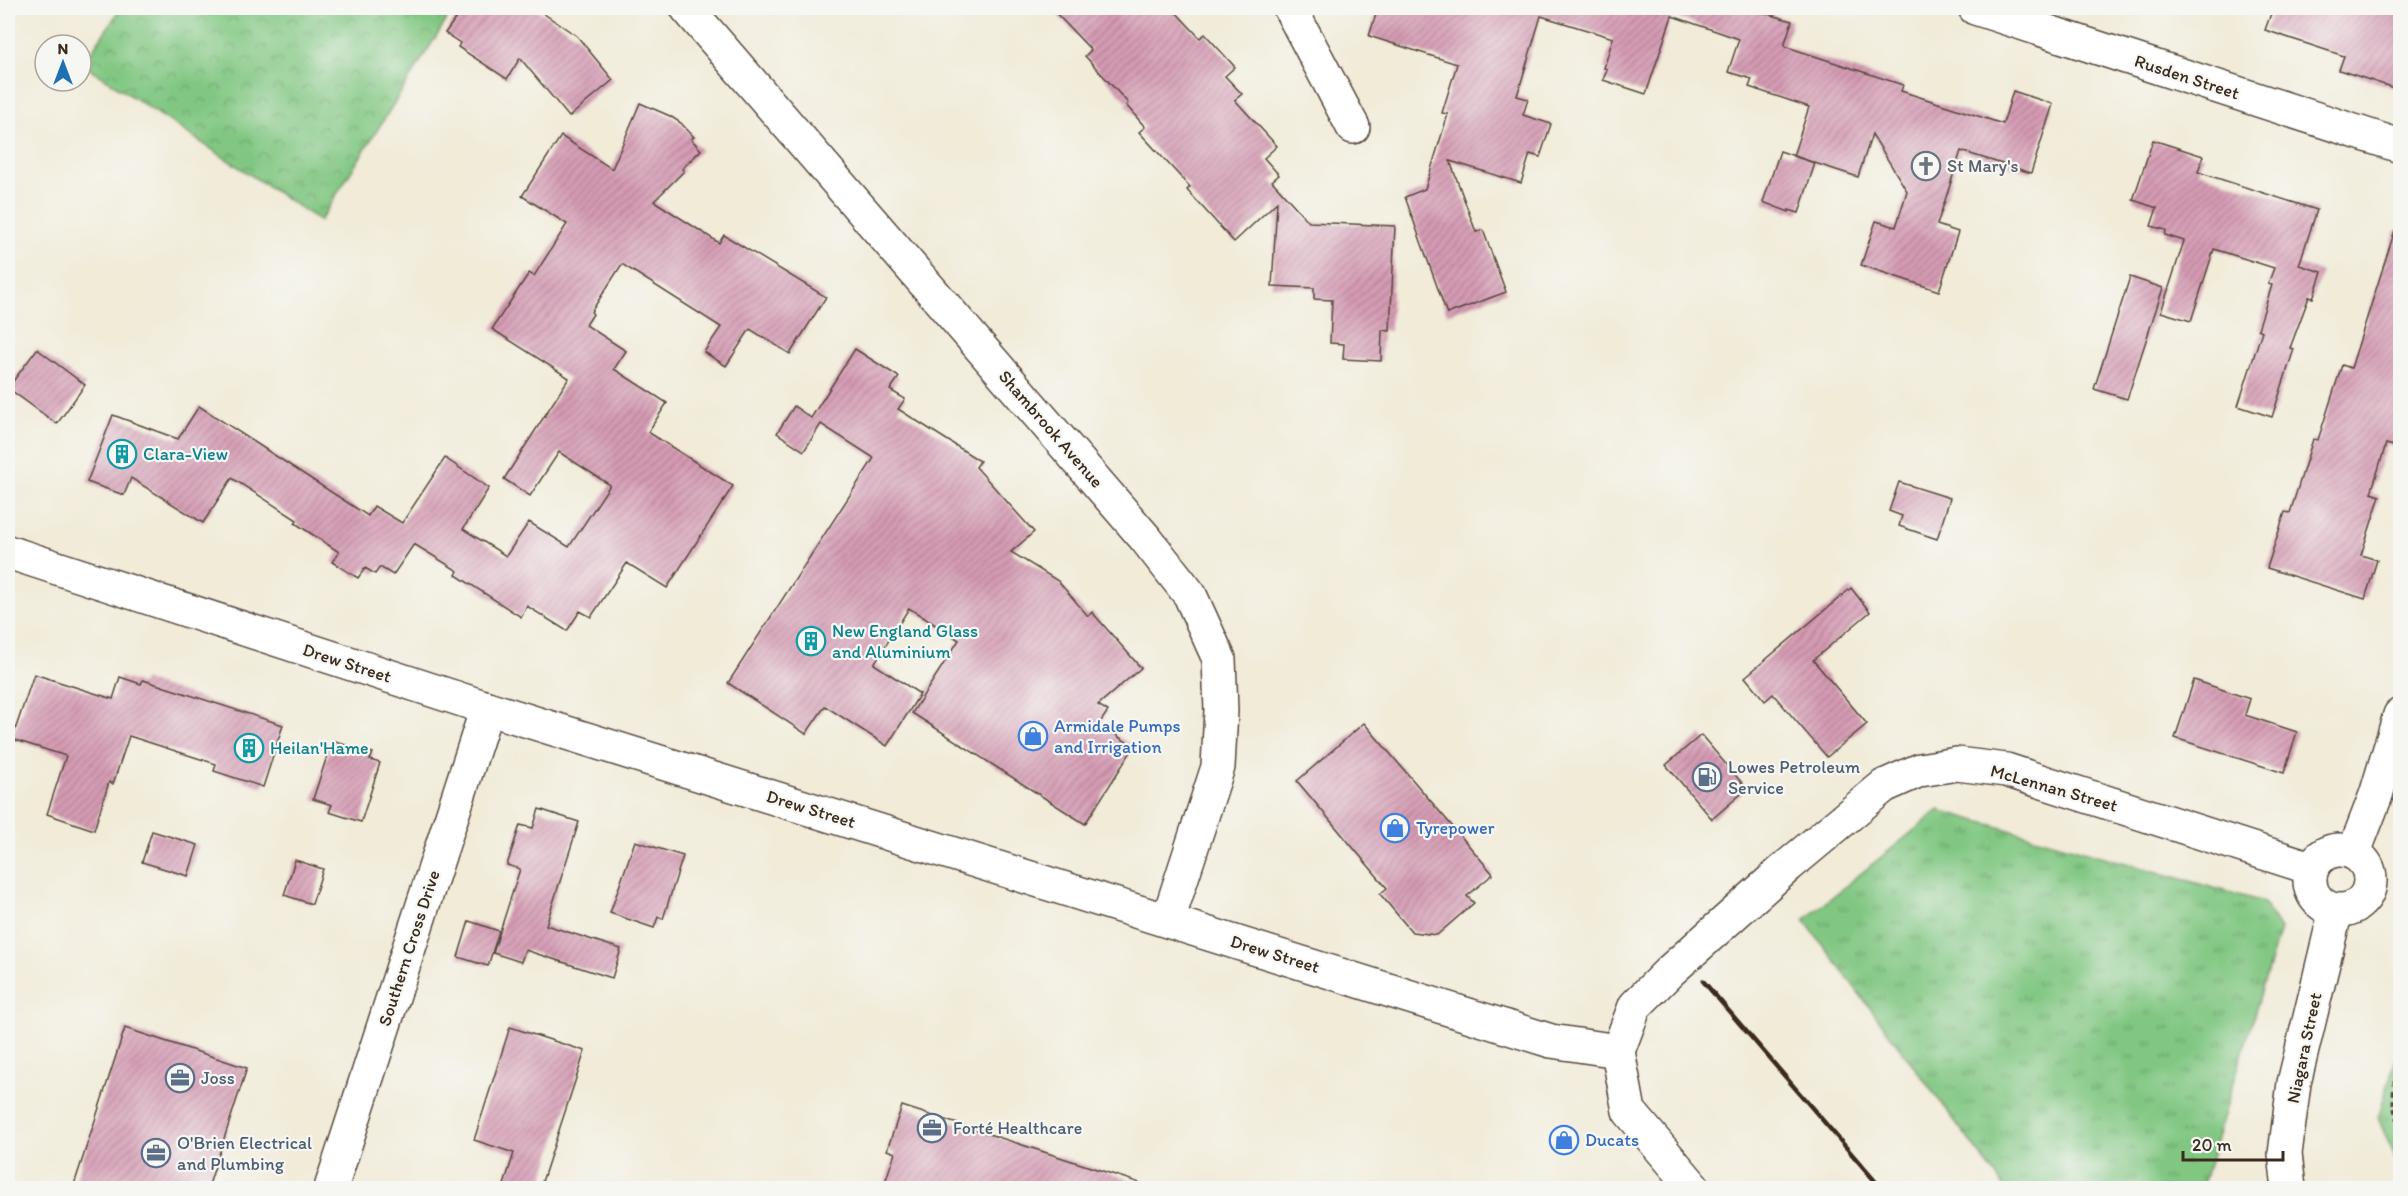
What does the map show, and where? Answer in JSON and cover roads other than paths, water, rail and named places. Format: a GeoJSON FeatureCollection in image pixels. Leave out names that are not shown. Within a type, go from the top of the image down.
{"type":"FeatureCollection","features":[{"type":"Feature","properties":{"kind":"street","name":"Shambrook Avenue"},"geometry":{"type":"LineString","coordinates":[[687,8],[1139,530],[1190,595],[1219,659],[1221,710],[1218,768],[1168,920]]}},
{"type":"Feature","properties":{"kind":"street"},"geometry":{"type":"LineString","coordinates":[[1288,8],[1353,127]]}},
{"type":"Feature","properties":{"kind":"street","name":"Rusden Street"},"geometry":{"type":"LineString","coordinates":[[1975,8],[2400,146]]}},
{"type":"Feature","properties":{"kind":"street","name":"Drew Street"},"geometry":{"type":"LineString","coordinates":[[8,552],[487,708],[1551,1041],[1618,1051]]}},
{"type":"Feature","properties":{"kind":"street","name":"Southern Cross Drive"},"geometry":{"type":"LineString","coordinates":[[332,1188],[487,708]]}},
{"type":"Feature","properties":{"kind":"street"},"geometry":{"type":"LineString","coordinates":[[2354,852],[2376,795],[2400,715]]}},
{"type":"Feature","properties":{"kind":"street","name":"McLennan Street"},"geometry":{"type":"LineString","coordinates":[[1618,1051],[1635,1006],[1670,971],[1804,852],[1884,786],[1920,770],[1957,764],[2006,770],[2312,868]]}},
{"type":"Feature","properties":{"kind":"street"},"geometry":{"type":"LineString","coordinates":[[2344,849],[2354,852],[2370,870],[2371,883],[2367,895],[2354,907],[2336,910],[2323,906],[2313,895],[2309,881],[2312,868],[2325,853],[2344,849]]}},
{"type":"Feature","properties":{"kind":"street","name":"Niagara Street"},"geometry":{"type":"LineString","coordinates":[[2289,1188],[2285,1154],[2294,1083],[2336,910]]}},
{"type":"Feature","properties":{"kind":"street"},"geometry":{"type":"LineString","coordinates":[[1618,1051],[1629,1111],[1694,1188]]}},
{"type":"Feature","properties":{"kind":"railway"},"geometry":{"type":"LineString","coordinates":[[1703,981],[1881,1188]]}},
{"type":"Feature","properties":{"kind":"place","name":"St Mary's"},"geometry":{"type":"Point","coordinates":[1926,166]}},
{"type":"Feature","properties":{"kind":"place","name":"Clara-View"},"geometry":{"type":"Point","coordinates":[122,454]}},
{"type":"Feature","properties":{"kind":"place","name":"New England Glass and Aluminium"},"geometry":{"type":"Point","coordinates":[811,641]}},
{"type":"Feature","properties":{"kind":"place","name":"Armidale Pumps and Irrigation"},"geometry":{"type":"Point","coordinates":[1033,736]}},
{"type":"Feature","properties":{"kind":"place","name":"Heilan'Hame"},"geometry":{"type":"Point","coordinates":[249,748]}},
{"type":"Feature","properties":{"kind":"place","name":"Lowes Petroleum Service"},"geometry":{"type":"Point","coordinates":[1707,777]}},
{"type":"Feature","properties":{"kind":"place","name":"Tyrepower"},"geometry":{"type":"Point","coordinates":[1395,828]}},
{"type":"Feature","properties":{"kind":"place","name":"Joss"},"geometry":{"type":"Point","coordinates":[180,1078]}},
{"type":"Feature","properties":{"kind":"place","name":"Forté Healthcare"},"geometry":{"type":"Point","coordinates":[932,1128]}},
{"type":"Feature","properties":{"kind":"place","name":"Ducats"},"geometry":{"type":"Point","coordinates":[1564,1140]}},
{"type":"Feature","properties":{"kind":"place","name":"O'Brien Electrical and Plumbing"},"geometry":{"type":"Point","coordinates":[156,1153]}}]}
